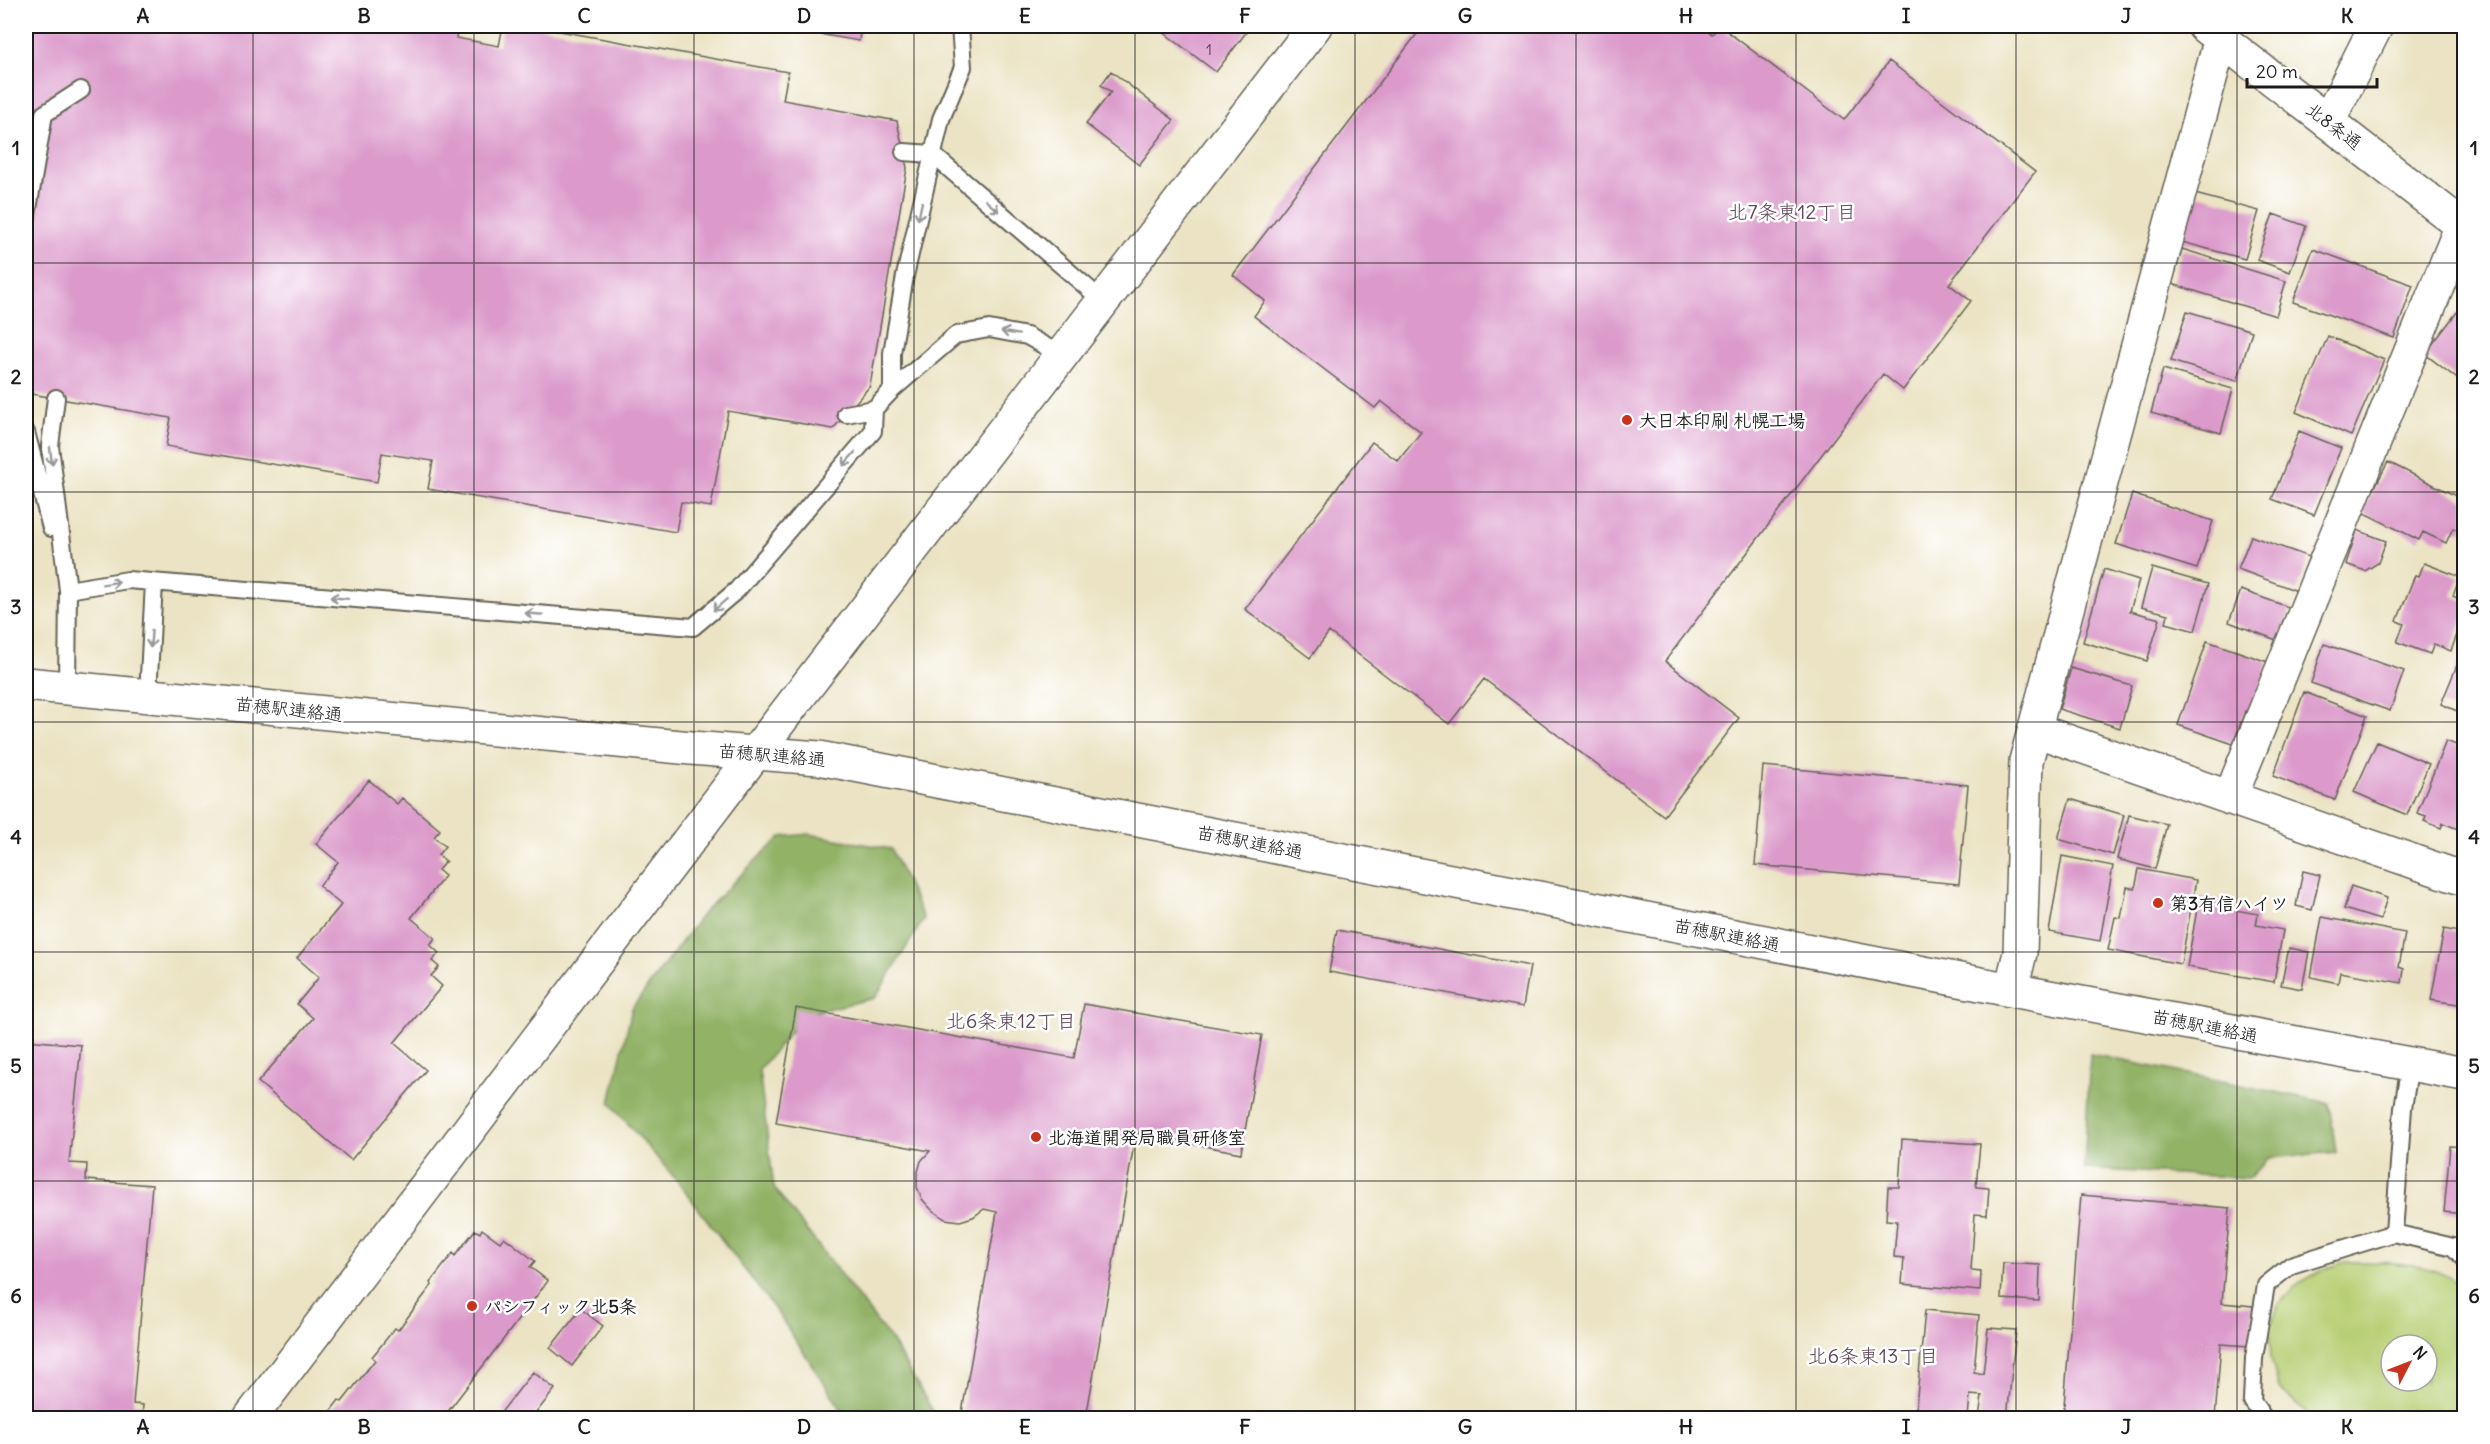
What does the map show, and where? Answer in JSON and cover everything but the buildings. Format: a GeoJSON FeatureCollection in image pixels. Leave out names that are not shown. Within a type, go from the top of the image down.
{"type":"FeatureCollection","features":[{"type":"Feature","properties":{"kind":"street"},"geometry":{"type":"LineString","coordinates":[[250,1419],[756,752],[1315,26]]}},
{"type":"Feature","properties":{"kind":"street"},"geometry":{"type":"LineString","coordinates":[[2328,122],[2376,26]]}},
{"type":"Feature","properties":{"kind":"street"},"geometry":{"type":"LineString","coordinates":[[2011,990],[2020,952],[2026,761],[2212,32]]}},
{"type":"Feature","properties":{"kind":"street","name":"北8条通"},"geometry":{"type":"LineString","coordinates":[[2212,32],[2463,226]]}},
{"type":"Feature","properties":{"kind":"street"},"geometry":{"type":"LineString","coordinates":[[2230,798],[2463,226]]}},
{"type":"Feature","properties":{"kind":"street","name":"苗穂駅連絡通"},"geometry":{"type":"LineString","coordinates":[[26,684],[691,748],[819,758],[2011,990],[2464,1074]]}},
{"type":"Feature","properties":{"kind":"street"},"geometry":{"type":"LineString","coordinates":[[2035,730],[2464,879]]}},
{"type":"Feature","properties":{"kind":"lane"},"geometry":{"type":"LineString","coordinates":[[892,390],[892,353],[903,287],[932,154],[940,119],[963,67],[960,26]]}},
{"type":"Feature","properties":{"kind":"lane"},"geometry":{"type":"LineString","coordinates":[[26,221],[44,114],[81,90]]}},
{"type":"Feature","properties":{"kind":"lane"},"geometry":{"type":"LineString","coordinates":[[904,152],[932,154],[1103,301]]}},
{"type":"Feature","properties":{"kind":"lane"},"geometry":{"type":"LineString","coordinates":[[846,414],[874,409],[892,390],[956,335],[989,329],[1027,336],[1063,356]]}},
{"type":"Feature","properties":{"kind":"lane"},"geometry":{"type":"LineString","coordinates":[[56,398],[50,446],[68,590],[68,688]]}},
{"type":"Feature","properties":{"kind":"lane"},"geometry":{"type":"LineString","coordinates":[[68,590],[128,580],[693,627],[736,590],[873,431],[874,409]]}},
{"type":"Feature","properties":{"kind":"lane"},"geometry":{"type":"LineString","coordinates":[[26,432],[68,590]]}},
{"type":"Feature","properties":{"kind":"lane"},"geometry":{"type":"LineString","coordinates":[[148,695],[154,583]]}},
{"type":"Feature","properties":{"kind":"lane"},"geometry":{"type":"LineString","coordinates":[[2394,1233],[2403,1108],[2410,1064]]}},
{"type":"Feature","properties":{"kind":"lane"},"geometry":{"type":"LineString","coordinates":[[2264,1419],[2252,1401],[2254,1358],[2266,1285],[2291,1265],[2394,1233],[2453,1247],[2464,1258]]}},
{"type":"Feature","properties":{"kind":"green space"},"geometry":{"type":"Polygon","coordinates":[[[809,834],[891,849],[924,919],[875,998],[805,1014],[759,1070],[774,1188],[891,1340],[937,1418],[847,1418],[779,1315],[679,1183],[610,1103],[632,1008],[704,912],[754,862],[781,837],[809,834]]]}},
{"type":"Feature","properties":{"kind":"green space"},"geometry":{"type":"Polygon","coordinates":[[[2090,1054],[2329,1103],[2336,1152],[2269,1158],[2250,1178],[2084,1169],[2090,1054]]]}},
{"type":"Feature","properties":{"kind":"green space"},"geometry":{"type":"Polygon","coordinates":[[[2345,1262],[2409,1265],[2425,1268],[2453,1280],[2464,1289],[2464,1407],[2452,1418],[2313,1418],[2279,1388],[2271,1358],[2269,1327],[2280,1303],[2299,1283],[2327,1268],[2345,1262]]]}},
{"type":"Feature","properties":{"kind":"place","name":"大日本印刷 札幌工場"},"geometry":{"type":"Point","coordinates":[1627,420]}},
{"type":"Feature","properties":{"kind":"place","name":"第3有信ハイツ"},"geometry":{"type":"Point","coordinates":[2158,903]}},
{"type":"Feature","properties":{"kind":"place","name":"北海道開発局職員研修室"},"geometry":{"type":"Point","coordinates":[1036,1137]}},
{"type":"Feature","properties":{"kind":"place","name":"パシフィック北5条"},"geometry":{"type":"Point","coordinates":[472,1306]}},
{"type":"Feature","properties":{"kind":"district","name":"北7条東12丁目"},"geometry":{"type":"Point","coordinates":[1792,211]}},
{"type":"Feature","properties":{"kind":"district","name":"北6条東12丁目"},"geometry":{"type":"Point","coordinates":[1011,1020]}},
{"type":"Feature","properties":{"kind":"district","name":"北6条東13丁目"},"geometry":{"type":"Point","coordinates":[1873,1355]}}]}
